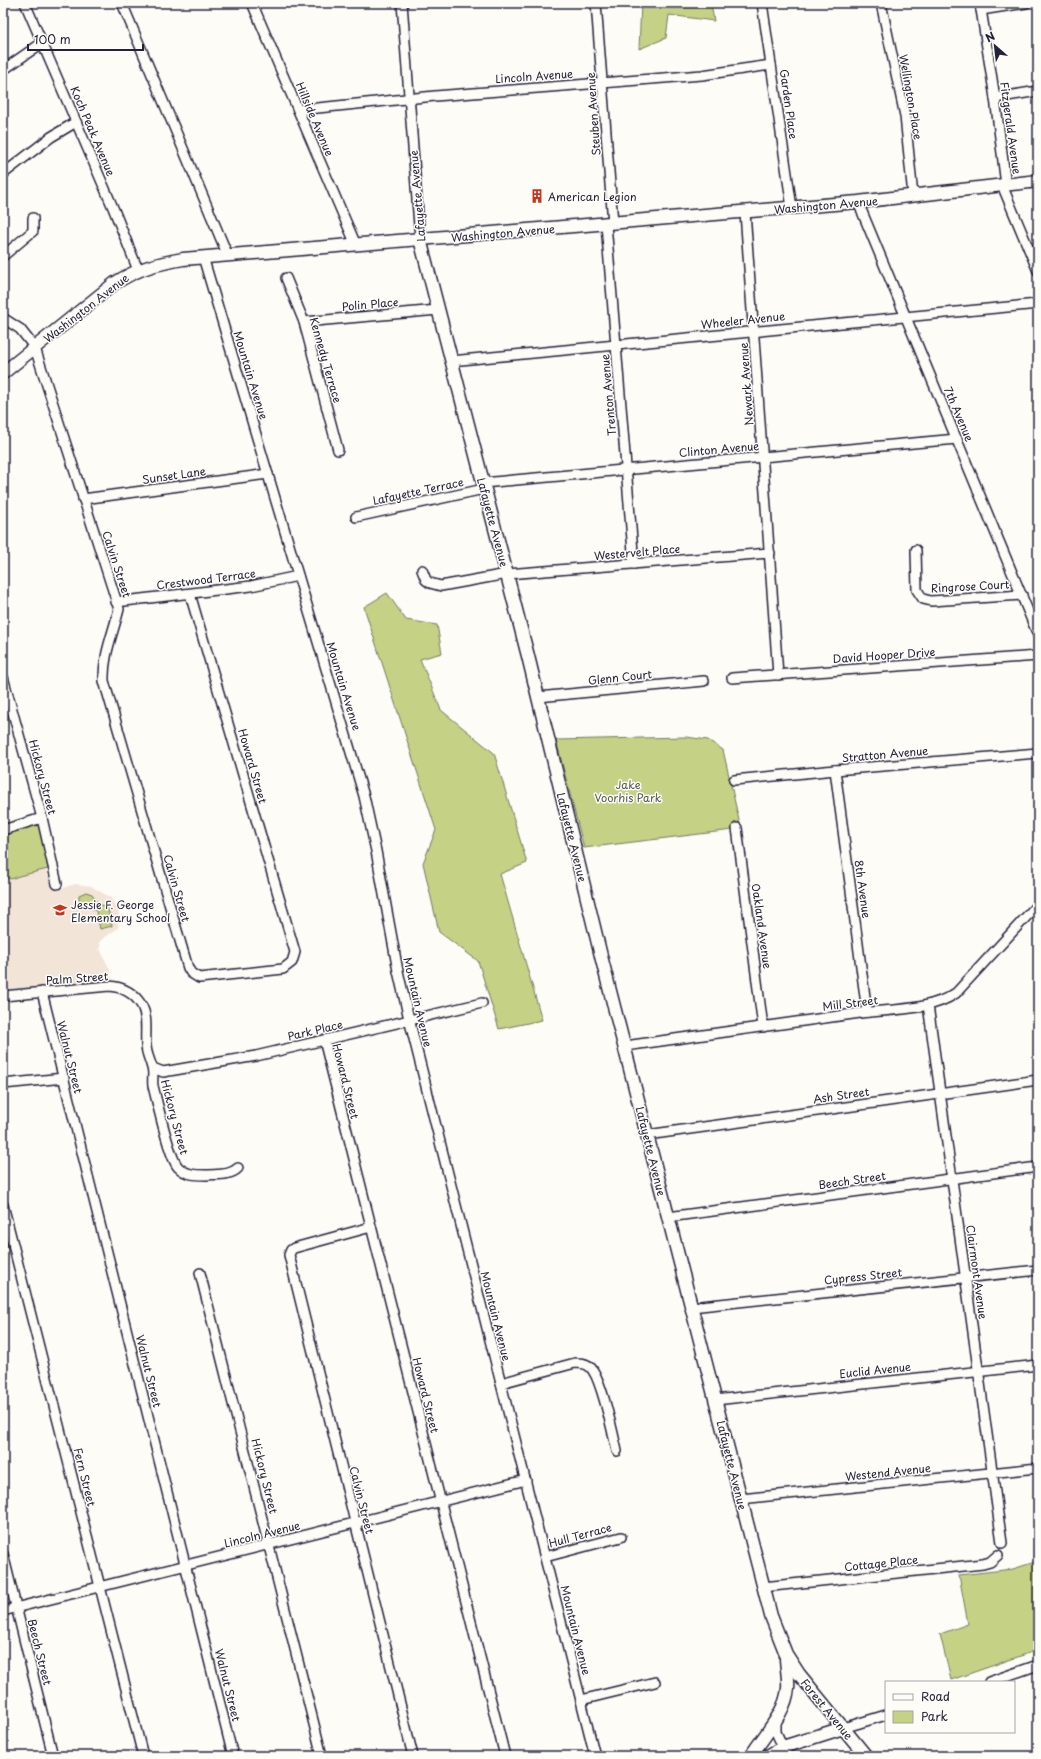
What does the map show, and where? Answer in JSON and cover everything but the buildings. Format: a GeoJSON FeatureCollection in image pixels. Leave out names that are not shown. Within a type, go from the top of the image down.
{"type":"FeatureCollection","features":[{"type":"Feature","properties":{"kind":"main road","name":"Washington Avenue"},"geometry":{"type":"LineString","coordinates":[[3,373],[115,283],[138,270],[183,259],[858,202],[1038,181]]}},
{"type":"Feature","properties":{"kind":"main road","name":"Lafayette Avenue"},"geometry":{"type":"LineString","coordinates":[[420,240],[507,574],[647,1135],[763,1587],[773,1623],[788,1657]]}},
{"type":"Feature","properties":{"kind":"main road"},"geometry":{"type":"LineString","coordinates":[[751,1756],[776,1719],[786,1700],[788,1689],[788,1657]]}},
{"type":"Feature","properties":{"kind":"main road","name":"Forest Avenue"},"geometry":{"type":"LineString","coordinates":[[788,1657],[799,1674],[866,1756]]}},
{"type":"Feature","properties":{"kind":"main road"},"geometry":{"type":"LineString","coordinates":[[768,1756],[785,1752],[842,1728]]}},
{"type":"Feature","properties":{"kind":"street","name":"Koch Peak Avenue"},"geometry":{"type":"LineString","coordinates":[[25,3],[138,270]]}},
{"type":"Feature","properties":{"kind":"street"},"geometry":{"type":"LineString","coordinates":[[122,3],[228,256]]}},
{"type":"Feature","properties":{"kind":"street","name":"Hillside Avenue"},"geometry":{"type":"LineString","coordinates":[[252,3],[356,245]]}},
{"type":"Feature","properties":{"kind":"street","name":"Lafayette Avenue"},"geometry":{"type":"LineString","coordinates":[[402,3],[420,240]]}},
{"type":"Feature","properties":{"kind":"street","name":"Steuben Avenue"},"geometry":{"type":"LineString","coordinates":[[596,3],[603,83],[609,224]]}},
{"type":"Feature","properties":{"kind":"street","name":"Garden Place"},"geometry":{"type":"LineString","coordinates":[[762,3],[792,208]]}},
{"type":"Feature","properties":{"kind":"street","name":"Wellington Place"},"geometry":{"type":"LineString","coordinates":[[881,3],[905,116],[913,196]]}},
{"type":"Feature","properties":{"kind":"street"},"geometry":{"type":"LineString","coordinates":[[980,7],[1026,3]]}},
{"type":"Feature","properties":{"kind":"street","name":"Fitzgerald Avenue"},"geometry":{"type":"LineString","coordinates":[[980,7],[995,98],[1004,185],[1038,271]]}},
{"type":"Feature","properties":{"kind":"street"},"geometry":{"type":"LineString","coordinates":[[3,70],[42,43]]}},
{"type":"Feature","properties":{"kind":"street","name":"Lincoln Avenue"},"geometry":{"type":"LineString","coordinates":[[298,110],[410,98],[702,75],[771,65]]}},
{"type":"Feature","properties":{"kind":"street"},"geometry":{"type":"LineString","coordinates":[[995,98],[1038,90]]}},
{"type":"Feature","properties":{"kind":"street"},"geometry":{"type":"LineString","coordinates":[[3,174],[51,137],[76,122]]}},
{"type":"Feature","properties":{"kind":"street","name":"7th Avenue"},"geometry":{"type":"LineString","coordinates":[[858,202],[1038,633]]}},
{"type":"Feature","properties":{"kind":"street","name":"Newark Avenue"},"geometry":{"type":"LineString","coordinates":[[745,212],[778,675]]}},
{"type":"Feature","properties":{"kind":"street"},"geometry":{"type":"LineString","coordinates":[[3,256],[33,231],[33,218]]}},
{"type":"Feature","properties":{"kind":"street","name":"Trenton Avenue"},"geometry":{"type":"LineString","coordinates":[[609,224],[616,345],[634,564]]}},
{"type":"Feature","properties":{"kind":"street","name":"Mountain Avenue"},"geometry":{"type":"LineString","coordinates":[[203,257],[371,824],[390,933],[409,1019],[595,1756]]}},
{"type":"Feature","properties":{"kind":"street","name":"Kennedy Terrace"},"geometry":{"type":"LineString","coordinates":[[286,278],[304,322],[338,450]]}},
{"type":"Feature","properties":{"kind":"street","name":"Wheeler Avenue"},"geometry":{"type":"LineString","coordinates":[[451,360],[1038,304]]}},
{"type":"Feature","properties":{"kind":"street","name":"Polin Place"},"geometry":{"type":"LineString","coordinates":[[304,322],[438,310]]}},
{"type":"Feature","properties":{"kind":"street","name":"Calvin Street"},"geometry":{"type":"LineString","coordinates":[[3,318],[20,329],[34,348],[116,602],[118,609],[105,656],[104,681],[190,971]]}},
{"type":"Feature","properties":{"kind":"street","name":"Clinton Avenue"},"geometry":{"type":"LineString","coordinates":[[484,486],[626,470],[957,439]]}},
{"type":"Feature","properties":{"kind":"street","name":"Sunset Lane"},"geometry":{"type":"LineString","coordinates":[[83,499],[268,474]]}},
{"type":"Feature","properties":{"kind":"street","name":"Lafayette Terrace"},"geometry":{"type":"LineString","coordinates":[[356,517],[484,486]]}},
{"type":"Feature","properties":{"kind":"street","name":"Ringrose Court"},"geometry":{"type":"LineString","coordinates":[[916,550],[917,590],[924,599],[931,601],[1022,595]]}},
{"type":"Feature","properties":{"kind":"street","name":"Westervelt Place"},"geometry":{"type":"LineString","coordinates":[[422,570],[426,580],[430,583],[441,586],[507,574],[770,553]]}},
{"type":"Feature","properties":{"kind":"street","name":"Crestwood Terrace"},"geometry":{"type":"LineString","coordinates":[[116,602],[251,586],[298,576]]}},
{"type":"Feature","properties":{"kind":"street","name":"Howard Street"},"geometry":{"type":"LineString","coordinates":[[190,594],[295,952],[294,958],[288,966],[283,968],[199,978],[190,971]]}},
{"type":"Feature","properties":{"kind":"street","name":"David Hooper Drive"},"geometry":{"type":"LineString","coordinates":[[732,678],[1038,656]]}},
{"type":"Feature","properties":{"kind":"street","name":"Hickory Street"},"geometry":{"type":"LineString","coordinates":[[3,677],[42,818],[57,884]]}},
{"type":"Feature","properties":{"kind":"street","name":"Glenn Court"},"geometry":{"type":"LineString","coordinates":[[538,697],[704,681]]}},
{"type":"Feature","properties":{"kind":"street","name":"Stratton Avenue"},"geometry":{"type":"LineString","coordinates":[[734,780],[1038,753]]}},
{"type":"Feature","properties":{"kind":"street","name":"8th Avenue"},"geometry":{"type":"LineString","coordinates":[[835,770],[867,1012]]}},
{"type":"Feature","properties":{"kind":"street"},"geometry":{"type":"LineString","coordinates":[[3,830],[42,818]]}},
{"type":"Feature","properties":{"kind":"street","name":"Oakland Avenue"},"geometry":{"type":"LineString","coordinates":[[737,828],[763,1027]]}},
{"type":"Feature","properties":{"kind":"street","name":"Mill Street"},"geometry":{"type":"LineString","coordinates":[[625,1046],[867,1012],[928,1005],[940,1002],[956,993],[1038,904]]}},
{"type":"Feature","properties":{"kind":"street","name":"Palm Street"},"geometry":{"type":"LineString","coordinates":[[3,996],[114,987],[130,993],[136,998],[144,1010]]}},
{"type":"Feature","properties":{"kind":"street","name":"Walnut Street"},"geometry":{"type":"LineString","coordinates":[[42,992],[186,1565],[232,1756]]}},
{"type":"Feature","properties":{"kind":"street","name":"Park Place"},"geometry":{"type":"LineString","coordinates":[[153,1068],[163,1072],[256,1056],[482,1003]]}},
{"type":"Feature","properties":{"kind":"street","name":"Clairmont Avenue"},"geometry":{"type":"LineString","coordinates":[[928,1005],[1002,1543]]}},
{"type":"Feature","properties":{"kind":"street","name":"Hickory Street"},"geometry":{"type":"LineString","coordinates":[[144,1010],[146,1022],[146,1046],[150,1064],[153,1068],[153,1084],[171,1153],[178,1166],[190,1174],[196,1175],[233,1172],[238,1168]]}},
{"type":"Feature","properties":{"kind":"street","name":"Howard Street"},"geometry":{"type":"LineString","coordinates":[[324,1040],[505,1756]]}},
{"type":"Feature","properties":{"kind":"street"},"geometry":{"type":"LineString","coordinates":[[3,1084],[64,1078]]}},
{"type":"Feature","properties":{"kind":"street","name":"Ash Street"},"geometry":{"type":"LineString","coordinates":[[647,1135],[1038,1080]]}},
{"type":"Feature","properties":{"kind":"street","name":"Beech Street"},"geometry":{"type":"LineString","coordinates":[[668,1217],[1038,1167]]}},
{"type":"Feature","properties":{"kind":"street","name":"Fern Street"},"geometry":{"type":"LineString","coordinates":[[3,1205],[143,1756]]}},
{"type":"Feature","properties":{"kind":"street","name":"Calvin Street"},"geometry":{"type":"LineString","coordinates":[[371,1227],[294,1248],[291,1250],[289,1255],[413,1756]]}},
{"type":"Feature","properties":{"kind":"street","name":"Cypress Street"},"geometry":{"type":"LineString","coordinates":[[691,1307],[1038,1270]]}},
{"type":"Feature","properties":{"kind":"street","name":"Hickory Street"},"geometry":{"type":"LineString","coordinates":[[200,1273],[270,1544],[322,1756]]}},
{"type":"Feature","properties":{"kind":"street"},"geometry":{"type":"LineString","coordinates":[[501,1383],[575,1363],[583,1363],[591,1367],[599,1383],[618,1451]]}},
{"type":"Feature","properties":{"kind":"street","name":"Euclid Avenue"},"geometry":{"type":"LineString","coordinates":[[715,1400],[1038,1365]]}},
{"type":"Feature","properties":{"kind":"street","name":"Westend Avenue"},"geometry":{"type":"LineString","coordinates":[[741,1499],[1038,1468]]}},
{"type":"Feature","properties":{"kind":"street","name":"Lincoln Avenue"},"geometry":{"type":"LineString","coordinates":[[3,1611],[526,1480]]}},
{"type":"Feature","properties":{"kind":"street","name":"Hull Terrace"},"geometry":{"type":"LineString","coordinates":[[545,1557],[621,1537]]}},
{"type":"Feature","properties":{"kind":"street","name":"Beech Street"},"geometry":{"type":"LineString","coordinates":[[3,1554],[53,1756]]}},
{"type":"Feature","properties":{"kind":"street","name":"Cottage Place"},"geometry":{"type":"LineString","coordinates":[[763,1587],[983,1564],[990,1562],[998,1555]]}},
{"type":"Feature","properties":{"kind":"street"},"geometry":{"type":"LineString","coordinates":[[992,1681],[1038,1665]]}},
{"type":"Feature","properties":{"kind":"street"},"geometry":{"type":"LineString","coordinates":[[581,1700],[655,1682]]}},
{"type":"Feature","properties":{"kind":"street"},"geometry":{"type":"LineString","coordinates":[[842,1728],[885,1715]]}},
{"type":"Feature","properties":{"kind":"street"},"geometry":{"type":"LineString","coordinates":[[776,1719],[776,1732],[785,1752]]}},
{"type":"Feature","properties":{"kind":"shaded area","name":"Jessie F. George Elementary School"},"geometry":{"type":"Polygon","coordinates":[[[3,832],[46,869],[52,887],[60,889],[75,884],[91,886],[111,898],[119,914],[118,928],[100,941],[100,949],[110,970],[114,987],[3,995],[3,832]]]}},
{"type":"Feature","properties":{"kind":"green space"},"geometry":{"type":"Polygon","coordinates":[[[641,3],[711,3],[714,21],[669,15],[666,38],[639,49],[641,3]]]}},
{"type":"Feature","properties":{"kind":"green space"},"geometry":{"type":"Polygon","coordinates":[[[387,593],[406,620],[437,625],[442,653],[420,659],[441,710],[494,753],[527,863],[500,874],[542,1020],[499,1029],[478,961],[439,932],[423,863],[436,830],[364,607],[387,593]]]}},
{"type":"Feature","properties":{"kind":"green space","name":"Jake Voorhis Park"},"geometry":{"type":"Polygon","coordinates":[[[686,737],[708,740],[723,750],[741,829],[584,848],[556,740],[686,737]]]}},
{"type":"Feature","properties":{"kind":"green space"},"geometry":{"type":"Polygon","coordinates":[[[40,821],[56,867],[11,879],[3,879],[3,831],[40,821]]]}},
{"type":"Feature","properties":{"kind":"green space"},"geometry":{"type":"Polygon","coordinates":[[[86,892],[92,894],[97,902],[108,909],[112,926],[100,929],[96,911],[79,900],[79,895],[86,892]]]}},
{"type":"Feature","properties":{"kind":"green space"},"geometry":{"type":"Polygon","coordinates":[[[1038,1561],[1038,1650],[951,1680],[940,1634],[968,1624],[959,1575],[1013,1569],[1038,1561]]]}},
{"type":"Feature","properties":{"kind":"place","name":"American Legion"},"geometry":{"type":"Point","coordinates":[537,196]}},
{"type":"Feature","properties":{"kind":"place","name":"Jessie F. George Elementary School"},"geometry":{"type":"Point","coordinates":[60,910]}}]}
